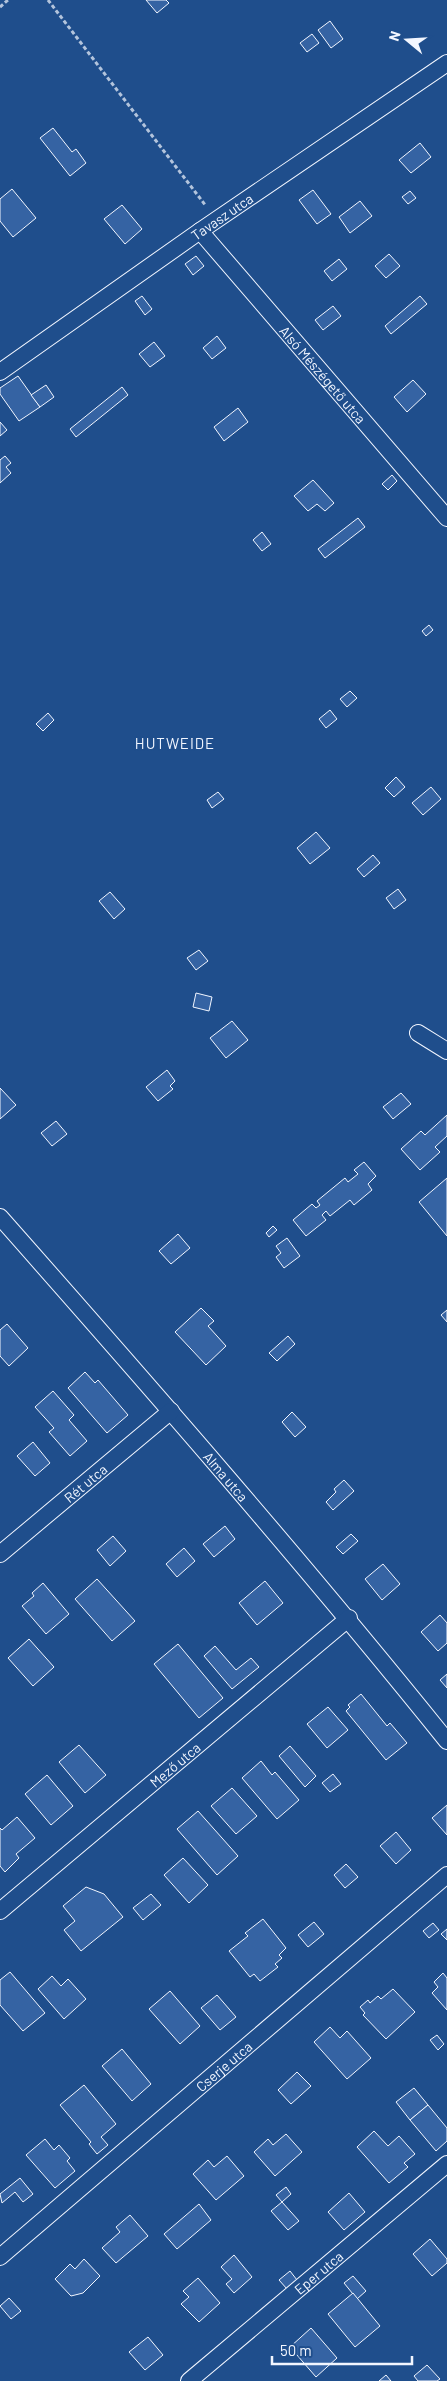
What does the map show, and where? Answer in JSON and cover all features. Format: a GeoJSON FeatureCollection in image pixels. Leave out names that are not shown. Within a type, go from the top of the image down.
{"type":"FeatureCollection","features":[{"type":"Feature","properties":{"kind":"street","name":"Tavasz utca"},"geometry":{"type":"LineString","coordinates":[[0,372],[200,230],[447,63]]}},
{"type":"Feature","properties":{"kind":"street","name":"Alsó Mészégető utca"},"geometry":{"type":"LineString","coordinates":[[200,230],[447,518]]}},
{"type":"Feature","properties":{"kind":"street"},"geometry":{"type":"LineString","coordinates":[[418,1033],[447,1051]]}},
{"type":"Feature","properties":{"kind":"street","name":"Alma utca"},"geometry":{"type":"LineString","coordinates":[[0,1217],[171,1411],[349,1618],[447,1740]]}},
{"type":"Feature","properties":{"kind":"street","name":"Rét utca"},"geometry":{"type":"LineString","coordinates":[[0,1554],[171,1411]]}},
{"type":"Feature","properties":{"kind":"street","name":"Mező utca"},"geometry":{"type":"LineString","coordinates":[[0,1911],[349,1618]]}},
{"type":"Feature","properties":{"kind":"street","name":"Cserje utca"},"geometry":{"type":"LineString","coordinates":[[0,2257],[447,1875]]}},
{"type":"Feature","properties":{"kind":"street","name":"Eper utca"},"geometry":{"type":"LineString","coordinates":[[189,2381],[447,2164]]}},
{"type":"Feature","properties":{"kind":"path"},"geometry":{"type":"LineString","coordinates":[[0,7],[8,0]]}},
{"type":"Feature","properties":{"kind":"path"},"geometry":{"type":"LineString","coordinates":[[48,0],[216,220]]}},
{"type":"Feature","properties":{"kind":"building"},"geometry":{"type":"Polygon","coordinates":[[[146,0],[166,0],[169,3],[157,13],[146,0]]]}},
{"type":"Feature","properties":{"kind":"building"},"geometry":{"type":"Polygon","coordinates":[[[330,21],[343,39],[331,48],[318,30],[330,21]]]}},
{"type":"Feature","properties":{"kind":"building"},"geometry":{"type":"Polygon","coordinates":[[[312,34],[319,43],[307,52],[300,43],[312,34]]]}},
{"type":"Feature","properties":{"kind":"building"},"geometry":{"type":"Polygon","coordinates":[[[53,128],[72,152],[76,149],[86,163],[70,176],[40,138],[53,128]]]}},
{"type":"Feature","properties":{"kind":"building"},"geometry":{"type":"Polygon","coordinates":[[[420,143],[431,157],[411,173],[399,160],[420,143]]]}},
{"type":"Feature","properties":{"kind":"building"},"geometry":{"type":"Polygon","coordinates":[[[12,189],[36,218],[13,237],[0,221],[0,199],[12,189]]]}},
{"type":"Feature","properties":{"kind":"building"},"geometry":{"type":"Polygon","coordinates":[[[313,190],[331,214],[317,224],[299,200],[313,190]]]}},
{"type":"Feature","properties":{"kind":"building"},"geometry":{"type":"Polygon","coordinates":[[[410,191],[416,198],[408,204],[402,197],[410,191]]]}},
{"type":"Feature","properties":{"kind":"building"},"geometry":{"type":"Polygon","coordinates":[[[360,201],[372,216],[350,233],[339,217],[360,201]]]}},
{"type":"Feature","properties":{"kind":"building"},"geometry":{"type":"Polygon","coordinates":[[[122,205],[142,229],[125,244],[104,219],[122,205]]]}},
{"type":"Feature","properties":{"kind":"building"},"geometry":{"type":"Polygon","coordinates":[[[389,254],[400,266],[386,278],[375,266],[389,254]]]}},
{"type":"Feature","properties":{"kind":"building"},"geometry":{"type":"Polygon","coordinates":[[[196,256],[204,266],[193,275],[185,264],[196,256]]]}},
{"type":"Feature","properties":{"kind":"building"},"geometry":{"type":"Polygon","coordinates":[[[339,259],[347,269],[332,281],[324,271],[339,259]]]}},
{"type":"Feature","properties":{"kind":"building"},"geometry":{"type":"Polygon","coordinates":[[[142,296],[152,309],[145,315],[135,301],[142,296]]]}},
{"type":"Feature","properties":{"kind":"building"},"geometry":{"type":"Polygon","coordinates":[[[420,296],[427,304],[391,334],[385,326],[420,296]]]}},
{"type":"Feature","properties":{"kind":"building"},"geometry":{"type":"Polygon","coordinates":[[[333,306],[341,316],[323,330],[315,320],[333,306]]]}},
{"type":"Feature","properties":{"kind":"building"},"geometry":{"type":"Polygon","coordinates":[[[217,336],[226,348],[212,359],[203,348],[217,336]]]}},
{"type":"Feature","properties":{"kind":"building"},"geometry":{"type":"Polygon","coordinates":[[[154,342],[165,356],[150,367],[139,354],[154,342]]]}},
{"type":"Feature","properties":{"kind":"building"},"geometry":{"type":"Polygon","coordinates":[[[18,376],[40,407],[19,421],[0,394],[0,388],[18,376]]]}},
{"type":"Feature","properties":{"kind":"building"},"geometry":{"type":"Polygon","coordinates":[[[413,380],[426,394],[407,412],[394,397],[413,380]]]}},
{"type":"Feature","properties":{"kind":"building"},"geometry":{"type":"Polygon","coordinates":[[[46,385],[54,397],[40,407],[31,395],[46,385]]]}},
{"type":"Feature","properties":{"kind":"building"},"geometry":{"type":"Polygon","coordinates":[[[122,387],[128,395],[76,437],[70,429],[122,387]]]}},
{"type":"Feature","properties":{"kind":"building"},"geometry":{"type":"Polygon","coordinates":[[[238,408],[248,422],[224,441],[214,427],[238,408]]]}},
{"type":"Feature","properties":{"kind":"building"},"geometry":{"type":"Polygon","coordinates":[[[0,422],[7,430],[0,436],[0,422]]]}},
{"type":"Feature","properties":{"kind":"building"},"geometry":{"type":"Polygon","coordinates":[[[5,456],[11,463],[6,467],[11,473],[0,483],[0,460],[5,456]]]}},
{"type":"Feature","properties":{"kind":"building"},"geometry":{"type":"Polygon","coordinates":[[[392,475],[397,481],[388,490],[382,484],[392,475]]]}},
{"type":"Feature","properties":{"kind":"building"},"geometry":{"type":"Polygon","coordinates":[[[313,480],[334,503],[325,511],[317,504],[308,511],[294,496],[313,480]]]}},
{"type":"Feature","properties":{"kind":"building"},"geometry":{"type":"Polygon","coordinates":[[[358,518],[365,527],[325,558],[318,549],[358,518]]]}},
{"type":"Feature","properties":{"kind":"building"},"geometry":{"type":"Polygon","coordinates":[[[262,532],[271,544],[262,551],[253,540],[262,532]]]}},
{"type":"Feature","properties":{"kind":"building"},"geometry":{"type":"Polygon","coordinates":[[[429,625],[433,630],[426,636],[422,631],[429,625]]]}},
{"type":"Feature","properties":{"kind":"building"},"geometry":{"type":"Polygon","coordinates":[[[350,691],[357,698],[347,707],[340,699],[350,691]]]}},
{"type":"Feature","properties":{"kind":"building"},"geometry":{"type":"Polygon","coordinates":[[[330,710],[337,719],[326,728],[319,719],[330,710]]]}},
{"type":"Feature","properties":{"kind":"building"},"geometry":{"type":"Polygon","coordinates":[[[48,713],[54,720],[43,731],[36,724],[48,713]]]}},
{"type":"Feature","properties":{"kind":"building"},"geometry":{"type":"Polygon","coordinates":[[[396,777],[405,787],[394,797],[385,788],[396,777]]]}},
{"type":"Feature","properties":{"kind":"building"},"geometry":{"type":"Polygon","coordinates":[[[431,787],[441,799],[423,815],[412,803],[431,787]]]}},
{"type":"Feature","properties":{"kind":"building"},"geometry":{"type":"Polygon","coordinates":[[[218,792],[224,799],[212,808],[207,800],[218,792]]]}},
{"type":"Feature","properties":{"kind":"building"},"geometry":{"type":"Polygon","coordinates":[[[316,832],[330,848],[310,864],[297,848],[316,832]]]}},
{"type":"Feature","properties":{"kind":"building"},"geometry":{"type":"Polygon","coordinates":[[[373,855],[380,863],[364,877],[357,869],[373,855]]]}},
{"type":"Feature","properties":{"kind":"building"},"geometry":{"type":"Polygon","coordinates":[[[398,889],[406,900],[394,909],[386,898],[398,889]]]}},
{"type":"Feature","properties":{"kind":"building"},"geometry":{"type":"Polygon","coordinates":[[[110,892],[125,909],[114,919],[99,901],[110,892]]]}},
{"type":"Feature","properties":{"kind":"building"},"geometry":{"type":"Polygon","coordinates":[[[199,950],[208,961],[196,970],[187,958],[199,950]]]}},
{"type":"Feature","properties":{"kind":"building"},"geometry":{"type":"Polygon","coordinates":[[[196,993],[212,997],[209,1011],[193,1007],[196,993]]]}},
{"type":"Feature","properties":{"kind":"building"},"geometry":{"type":"Polygon","coordinates":[[[232,1021],[248,1040],[226,1058],[210,1038],[232,1021]]]}},
{"type":"Feature","properties":{"kind":"building"},"geometry":{"type":"Polygon","coordinates":[[[167,1070],[175,1081],[170,1086],[173,1089],[158,1101],[146,1087],[167,1070]]]}},
{"type":"Feature","properties":{"kind":"building"},"geometry":{"type":"Polygon","coordinates":[[[0,1088],[16,1105],[0,1119],[0,1088]]]}},
{"type":"Feature","properties":{"kind":"building"},"geometry":{"type":"Polygon","coordinates":[[[401,1093],[411,1104],[393,1119],[383,1107],[401,1093]]]}},
{"type":"Feature","properties":{"kind":"building"},"geometry":{"type":"Polygon","coordinates":[[[447,1115],[447,1136],[435,1147],[440,1152],[420,1170],[401,1149],[421,1131],[425,1135],[447,1115]]]}},
{"type":"Feature","properties":{"kind":"building"},"geometry":{"type":"Polygon","coordinates":[[[56,1121],[67,1134],[52,1146],[41,1133],[56,1121]]]}},
{"type":"Feature","properties":{"kind":"building"},"geometry":{"type":"Polygon","coordinates":[[[364,1162],[376,1176],[368,1184],[372,1190],[354,1205],[350,1200],[330,1216],[326,1211],[322,1215],[326,1220],[306,1236],[293,1220],[312,1204],[316,1208],[320,1205],[317,1201],[345,1178],[348,1182],[358,1174],[354,1170],[364,1162]]]}},
{"type":"Feature","properties":{"kind":"building"},"geometry":{"type":"Polygon","coordinates":[[[447,1178],[447,1236],[419,1202],[447,1178]]]}},
{"type":"Feature","properties":{"kind":"building"},"geometry":{"type":"Polygon","coordinates":[[[273,1226],[277,1230],[269,1237],[266,1233],[273,1226]]]}},
{"type":"Feature","properties":{"kind":"building"},"geometry":{"type":"Polygon","coordinates":[[[178,1234],[190,1248],[171,1264],[159,1251],[178,1234]]]}},
{"type":"Feature","properties":{"kind":"building"},"geometry":{"type":"Polygon","coordinates":[[[287,1238],[300,1256],[284,1268],[276,1257],[281,1253],[276,1246],[287,1238]]]}},
{"type":"Feature","properties":{"kind":"building"},"geometry":{"type":"Polygon","coordinates":[[[201,1308],[214,1321],[208,1326],[226,1346],[206,1365],[175,1332],[201,1308]]]}},
{"type":"Feature","properties":{"kind":"building"},"geometry":{"type":"Polygon","coordinates":[[[447,1310],[447,1322],[441,1315],[447,1310]]]}},
{"type":"Feature","properties":{"kind":"building"},"geometry":{"type":"Polygon","coordinates":[[[7,1324],[28,1348],[9,1366],[0,1356],[0,1330],[7,1324]]]}},
{"type":"Feature","properties":{"kind":"building"},"geometry":{"type":"Polygon","coordinates":[[[288,1336],[295,1344],[277,1361],[269,1353],[288,1336]]]}},
{"type":"Feature","properties":{"kind":"building"},"geometry":{"type":"Polygon","coordinates":[[[85,1372],[95,1383],[98,1380],[128,1415],[107,1433],[68,1388],[85,1372]]]}},
{"type":"Feature","properties":{"kind":"building"},"geometry":{"type":"Polygon","coordinates":[[[53,1391],[74,1415],[69,1420],[87,1441],[70,1456],[49,1432],[54,1428],[35,1407],[53,1391]]]}},
{"type":"Feature","properties":{"kind":"building"},"geometry":{"type":"Polygon","coordinates":[[[292,1412],[306,1427],[295,1437],[282,1422],[292,1412]]]}},
{"type":"Feature","properties":{"kind":"building"},"geometry":{"type":"Polygon","coordinates":[[[33,1442],[50,1463],[35,1476],[17,1456],[33,1442]]]}},
{"type":"Feature","properties":{"kind":"building"},"geometry":{"type":"Polygon","coordinates":[[[344,1480],[354,1491],[333,1510],[326,1502],[336,1492],[334,1489],[344,1480]]]}},
{"type":"Feature","properties":{"kind":"building"},"geometry":{"type":"Polygon","coordinates":[[[225,1526],[235,1539],[214,1557],[203,1544],[225,1526]]]}},
{"type":"Feature","properties":{"kind":"building"},"geometry":{"type":"Polygon","coordinates":[[[351,1534],[358,1541],[343,1554],[336,1547],[351,1534]]]}},
{"type":"Feature","properties":{"kind":"building"},"geometry":{"type":"Polygon","coordinates":[[[113,1536],[126,1551],[110,1566],[97,1550],[113,1536]]]}},
{"type":"Feature","properties":{"kind":"building"},"geometry":{"type":"Polygon","coordinates":[[[184,1548],[195,1561],[177,1577],[166,1564],[184,1548]]]}},
{"type":"Feature","properties":{"kind":"building"},"geometry":{"type":"Polygon","coordinates":[[[383,1564],[400,1584],[382,1600],[365,1579],[383,1564]]]}},
{"type":"Feature","properties":{"kind":"building"},"geometry":{"type":"Polygon","coordinates":[[[97,1579],[135,1621],[112,1641],[75,1599],[97,1579]]]}},
{"type":"Feature","properties":{"kind":"building"},"geometry":{"type":"Polygon","coordinates":[[[265,1581],[283,1603],[257,1625],[239,1603],[265,1581]]]}},
{"type":"Feature","properties":{"kind":"building"},"geometry":{"type":"Polygon","coordinates":[[[43,1583],[69,1614],[46,1634],[22,1606],[34,1596],[32,1593],[43,1583]]]}},
{"type":"Feature","properties":{"kind":"building"},"geometry":{"type":"Polygon","coordinates":[[[440,1615],[447,1623],[447,1643],[438,1651],[421,1632],[440,1615]]]}},
{"type":"Feature","properties":{"kind":"building"},"geometry":{"type":"Polygon","coordinates":[[[29,1639],[54,1667],[33,1686],[8,1658],[29,1639]]]}},
{"type":"Feature","properties":{"kind":"building"},"geometry":{"type":"Polygon","coordinates":[[[178,1644],[223,1698],[199,1718],[154,1664],[178,1644]]]}},
{"type":"Feature","properties":{"kind":"building"},"geometry":{"type":"Polygon","coordinates":[[[215,1646],[236,1670],[251,1658],[259,1667],[232,1689],[204,1656],[215,1646]]]}},
{"type":"Feature","properties":{"kind":"building"},"geometry":{"type":"Polygon","coordinates":[[[447,1674],[447,1688],[440,1680],[447,1674]]]}},
{"type":"Feature","properties":{"kind":"building"},"geometry":{"type":"Polygon","coordinates":[[[361,1694],[387,1726],[390,1723],[407,1743],[386,1760],[346,1711],[350,1707],[348,1705],[361,1694]]]}},
{"type":"Feature","properties":{"kind":"building"},"geometry":{"type":"Polygon","coordinates":[[[328,1707],[348,1730],[327,1748],[307,1724],[328,1707]]]}},
{"type":"Feature","properties":{"kind":"building"},"geometry":{"type":"Polygon","coordinates":[[[79,1745],[106,1775],[85,1793],[59,1762],[79,1745]]]}},
{"type":"Feature","properties":{"kind":"building"},"geometry":{"type":"Polygon","coordinates":[[[290,1746],[316,1776],[305,1787],[279,1756],[290,1746]]]}},
{"type":"Feature","properties":{"kind":"building"},"geometry":{"type":"Polygon","coordinates":[[[261,1761],[272,1775],[275,1772],[299,1800],[277,1819],[242,1778],[261,1761]]]}},
{"type":"Feature","properties":{"kind":"building"},"geometry":{"type":"Polygon","coordinates":[[[333,1774],[341,1784],[330,1792],[322,1783],[333,1774]]]}},
{"type":"Feature","properties":{"kind":"building"},"geometry":{"type":"Polygon","coordinates":[[[47,1775],[73,1806],[51,1825],[25,1794],[47,1775]]]}},
{"type":"Feature","properties":{"kind":"building"},"geometry":{"type":"Polygon","coordinates":[[[232,1788],[257,1816],[236,1834],[211,1806],[232,1788]]]}},
{"type":"Feature","properties":{"kind":"building"},"geometry":{"type":"Polygon","coordinates":[[[447,1805],[447,1835],[432,1818],[447,1805]]]}},
{"type":"Feature","properties":{"kind":"building"},"geometry":{"type":"Polygon","coordinates":[[[198,1811],[238,1856],[217,1875],[177,1829],[198,1811]]]}},
{"type":"Feature","properties":{"kind":"building"},"geometry":{"type":"Polygon","coordinates":[[[17,1817],[35,1838],[16,1854],[19,1858],[5,1872],[0,1866],[0,1828],[2,1830],[17,1817]]]}},
{"type":"Feature","properties":{"kind":"building"},"geometry":{"type":"Polygon","coordinates":[[[396,1832],[411,1850],[396,1864],[380,1846],[396,1832]]]}},
{"type":"Feature","properties":{"kind":"building"},"geometry":{"type":"Polygon","coordinates":[[[183,1858],[208,1885],[189,1903],[164,1875],[183,1858]]]}},
{"type":"Feature","properties":{"kind":"building"},"geometry":{"type":"Polygon","coordinates":[[[346,1864],[358,1877],[345,1888],[334,1875],[346,1864]]]}},
{"type":"Feature","properties":{"kind":"building"},"geometry":{"type":"Polygon","coordinates":[[[86,1887],[104,1894],[123,1917],[81,1951],[64,1930],[75,1921],[63,1906],[86,1887]]]}},
{"type":"Feature","properties":{"kind":"building"},"geometry":{"type":"Polygon","coordinates":[[[151,1894],[161,1905],[143,1920],[133,1908],[151,1894]]]}},
{"type":"Feature","properties":{"kind":"building"},"geometry":{"type":"Polygon","coordinates":[[[263,1919],[286,1948],[279,1955],[282,1958],[275,1964],[278,1967],[260,1981],[254,1974],[250,1977],[229,1951],[248,1936],[245,1933],[263,1919]]]}},
{"type":"Feature","properties":{"kind":"building"},"geometry":{"type":"Polygon","coordinates":[[[314,1922],[324,1934],[308,1947],[298,1935],[314,1922]]]}},
{"type":"Feature","properties":{"kind":"building"},"geometry":{"type":"Polygon","coordinates":[[[433,1923],[439,1930],[429,1938],[423,1931],[433,1923]]]}},
{"type":"Feature","properties":{"kind":"building"},"geometry":{"type":"Polygon","coordinates":[[[447,1929],[447,1940],[441,1934],[447,1929]]]}},
{"type":"Feature","properties":{"kind":"building"},"geometry":{"type":"Polygon","coordinates":[[[10,1972],[45,2013],[23,2031],[0,2005],[0,1980],[10,1972]]]}},
{"type":"Feature","properties":{"kind":"building"},"geometry":{"type":"Polygon","coordinates":[[[443,1973],[447,1978],[447,2010],[432,1993],[438,1987],[434,1982],[443,1973]]]}},
{"type":"Feature","properties":{"kind":"building"},"geometry":{"type":"Polygon","coordinates":[[[52,1976],[61,1986],[68,1979],[86,1999],[64,2019],[38,1989],[52,1976]]]}},
{"type":"Feature","properties":{"kind":"building"},"geometry":{"type":"Polygon","coordinates":[[[393,1989],[415,2012],[386,2039],[363,2015],[365,2013],[360,2007],[368,2000],[370,2003],[378,1996],[381,1999],[393,1989]]]}},
{"type":"Feature","properties":{"kind":"building"},"geometry":{"type":"Polygon","coordinates":[[[170,1991],[200,2026],[180,2044],[149,2009],[170,1991]]]}},
{"type":"Feature","properties":{"kind":"building"},"geometry":{"type":"Polygon","coordinates":[[[217,1995],[236,2017],[220,2030],[201,2008],[217,1995]]]}},
{"type":"Feature","properties":{"kind":"building"},"geometry":{"type":"Polygon","coordinates":[[[330,2027],[340,2038],[347,2031],[371,2058],[347,2079],[314,2042],[330,2027]]]}},
{"type":"Feature","properties":{"kind":"building"},"geometry":{"type":"Polygon","coordinates":[[[437,2035],[444,2044],[438,2050],[430,2040],[437,2035]]]}},
{"type":"Feature","properties":{"kind":"building"},"geometry":{"type":"Polygon","coordinates":[[[122,2049],[151,2084],[132,2101],[102,2066],[122,2049]]]}},
{"type":"Feature","properties":{"kind":"building"},"geometry":{"type":"Polygon","coordinates":[[[297,2072],[311,2086],[291,2104],[278,2090],[297,2072]]]}},
{"type":"Feature","properties":{"kind":"building"},"geometry":{"type":"Polygon","coordinates":[[[84,2085],[116,2124],[101,2137],[108,2145],[97,2154],[89,2144],[91,2142],[60,2105],[84,2085]]]}},
{"type":"Feature","properties":{"kind":"building"},"geometry":{"type":"Polygon","coordinates":[[[414,2088],[428,2105],[410,2120],[396,2102],[414,2088]]]}},
{"type":"Feature","properties":{"kind":"building"},"geometry":{"type":"Polygon","coordinates":[[[428,2105],[447,2128],[447,2141],[436,2151],[410,2120],[428,2105]]]}},
{"type":"Feature","properties":{"kind":"building"},"geometry":{"type":"Polygon","coordinates":[[[374,2131],[388,2146],[399,2136],[415,2154],[404,2163],[408,2167],[389,2183],[357,2147],[374,2131]]]}},
{"type":"Feature","properties":{"kind":"building"},"geometry":{"type":"Polygon","coordinates":[[[286,2134],[302,2152],[275,2176],[254,2152],[268,2139],[273,2145],[286,2134]]]}},
{"type":"Feature","properties":{"kind":"building"},"geometry":{"type":"Polygon","coordinates":[[[45,2139],[54,2150],[59,2145],[70,2158],[67,2161],[75,2171],[55,2188],[26,2155],[45,2139]]]}},
{"type":"Feature","properties":{"kind":"building"},"geometry":{"type":"Polygon","coordinates":[[[227,2156],[244,2176],[216,2200],[193,2174],[208,2160],[214,2167],[227,2156]]]}},
{"type":"Feature","properties":{"kind":"building"},"geometry":{"type":"Polygon","coordinates":[[[20,2178],[33,2194],[23,2202],[15,2192],[2,2203],[0,2194],[20,2178]]]}},
{"type":"Feature","properties":{"kind":"building"},"geometry":{"type":"Polygon","coordinates":[[[286,2187],[291,2194],[282,2202],[276,2195],[286,2187]]]}},
{"type":"Feature","properties":{"kind":"building"},"geometry":{"type":"Polygon","coordinates":[[[349,2193],[365,2212],[344,2230],[328,2212],[349,2193]]]}},
{"type":"Feature","properties":{"kind":"building"},"geometry":{"type":"Polygon","coordinates":[[[282,2202],[299,2221],[288,2230],[271,2211],[282,2202]]]}},
{"type":"Feature","properties":{"kind":"building"},"geometry":{"type":"Polygon","coordinates":[[[199,2204],[211,2220],[177,2249],[164,2234],[199,2204]]]}},
{"type":"Feature","properties":{"kind":"building"},"geometry":{"type":"Polygon","coordinates":[[[130,2215],[148,2236],[116,2263],[102,2248],[120,2232],[116,2227],[130,2215]]]}},
{"type":"Feature","properties":{"kind":"building"},"geometry":{"type":"Polygon","coordinates":[[[430,2239],[447,2259],[447,2263],[432,2276],[413,2254],[430,2239]]]}},
{"type":"Feature","properties":{"kind":"building"},"geometry":{"type":"Polygon","coordinates":[[[234,2255],[252,2277],[234,2293],[226,2284],[232,2279],[221,2267],[234,2255]]]}},
{"type":"Feature","properties":{"kind":"building"},"geometry":{"type":"Polygon","coordinates":[[[84,2259],[100,2276],[83,2293],[71,2296],[55,2279],[70,2264],[75,2269],[84,2259]]]}},
{"type":"Feature","properties":{"kind":"building"},"geometry":{"type":"Polygon","coordinates":[[[290,2271],[297,2280],[287,2289],[279,2280],[290,2271]]]}},
{"type":"Feature","properties":{"kind":"building"},"geometry":{"type":"Polygon","coordinates":[[[353,2276],[366,2291],[357,2299],[344,2283],[353,2276]]]}},
{"type":"Feature","properties":{"kind":"building"},"geometry":{"type":"Polygon","coordinates":[[[198,2278],[220,2303],[199,2322],[181,2304],[189,2297],[183,2291],[198,2278]]]}},
{"type":"Feature","properties":{"kind":"building"},"geometry":{"type":"Polygon","coordinates":[[[353,2293],[380,2326],[355,2347],[328,2314],[353,2293]]]}},
{"type":"Feature","properties":{"kind":"building"},"geometry":{"type":"Polygon","coordinates":[[[9,2298],[21,2311],[11,2319],[0,2306],[9,2298]]]}},
{"type":"Feature","properties":{"kind":"building"},"geometry":{"type":"Polygon","coordinates":[[[311,2328],[337,2358],[316,2377],[290,2347],[311,2328]]]}},
{"type":"Feature","properties":{"kind":"building"},"geometry":{"type":"Polygon","coordinates":[[[148,2337],[163,2355],[145,2370],[129,2352],[148,2337]]]}},
{"type":"Feature","properties":{"kind":"building"},"geometry":{"type":"Polygon","coordinates":[[[427,2365],[440,2379],[437,2381],[418,2381],[414,2376],[427,2365]]]}},
{"type":"Feature","properties":{"kind":"building"},"geometry":{"type":"Polygon","coordinates":[[[386,2375],[391,2381],[379,2381],[386,2375]]]}},
{"type":"Feature","properties":{"kind":"district","name":"HUTWEIDE"},"geometry":{"type":"Point","coordinates":[175,743]}}]}
